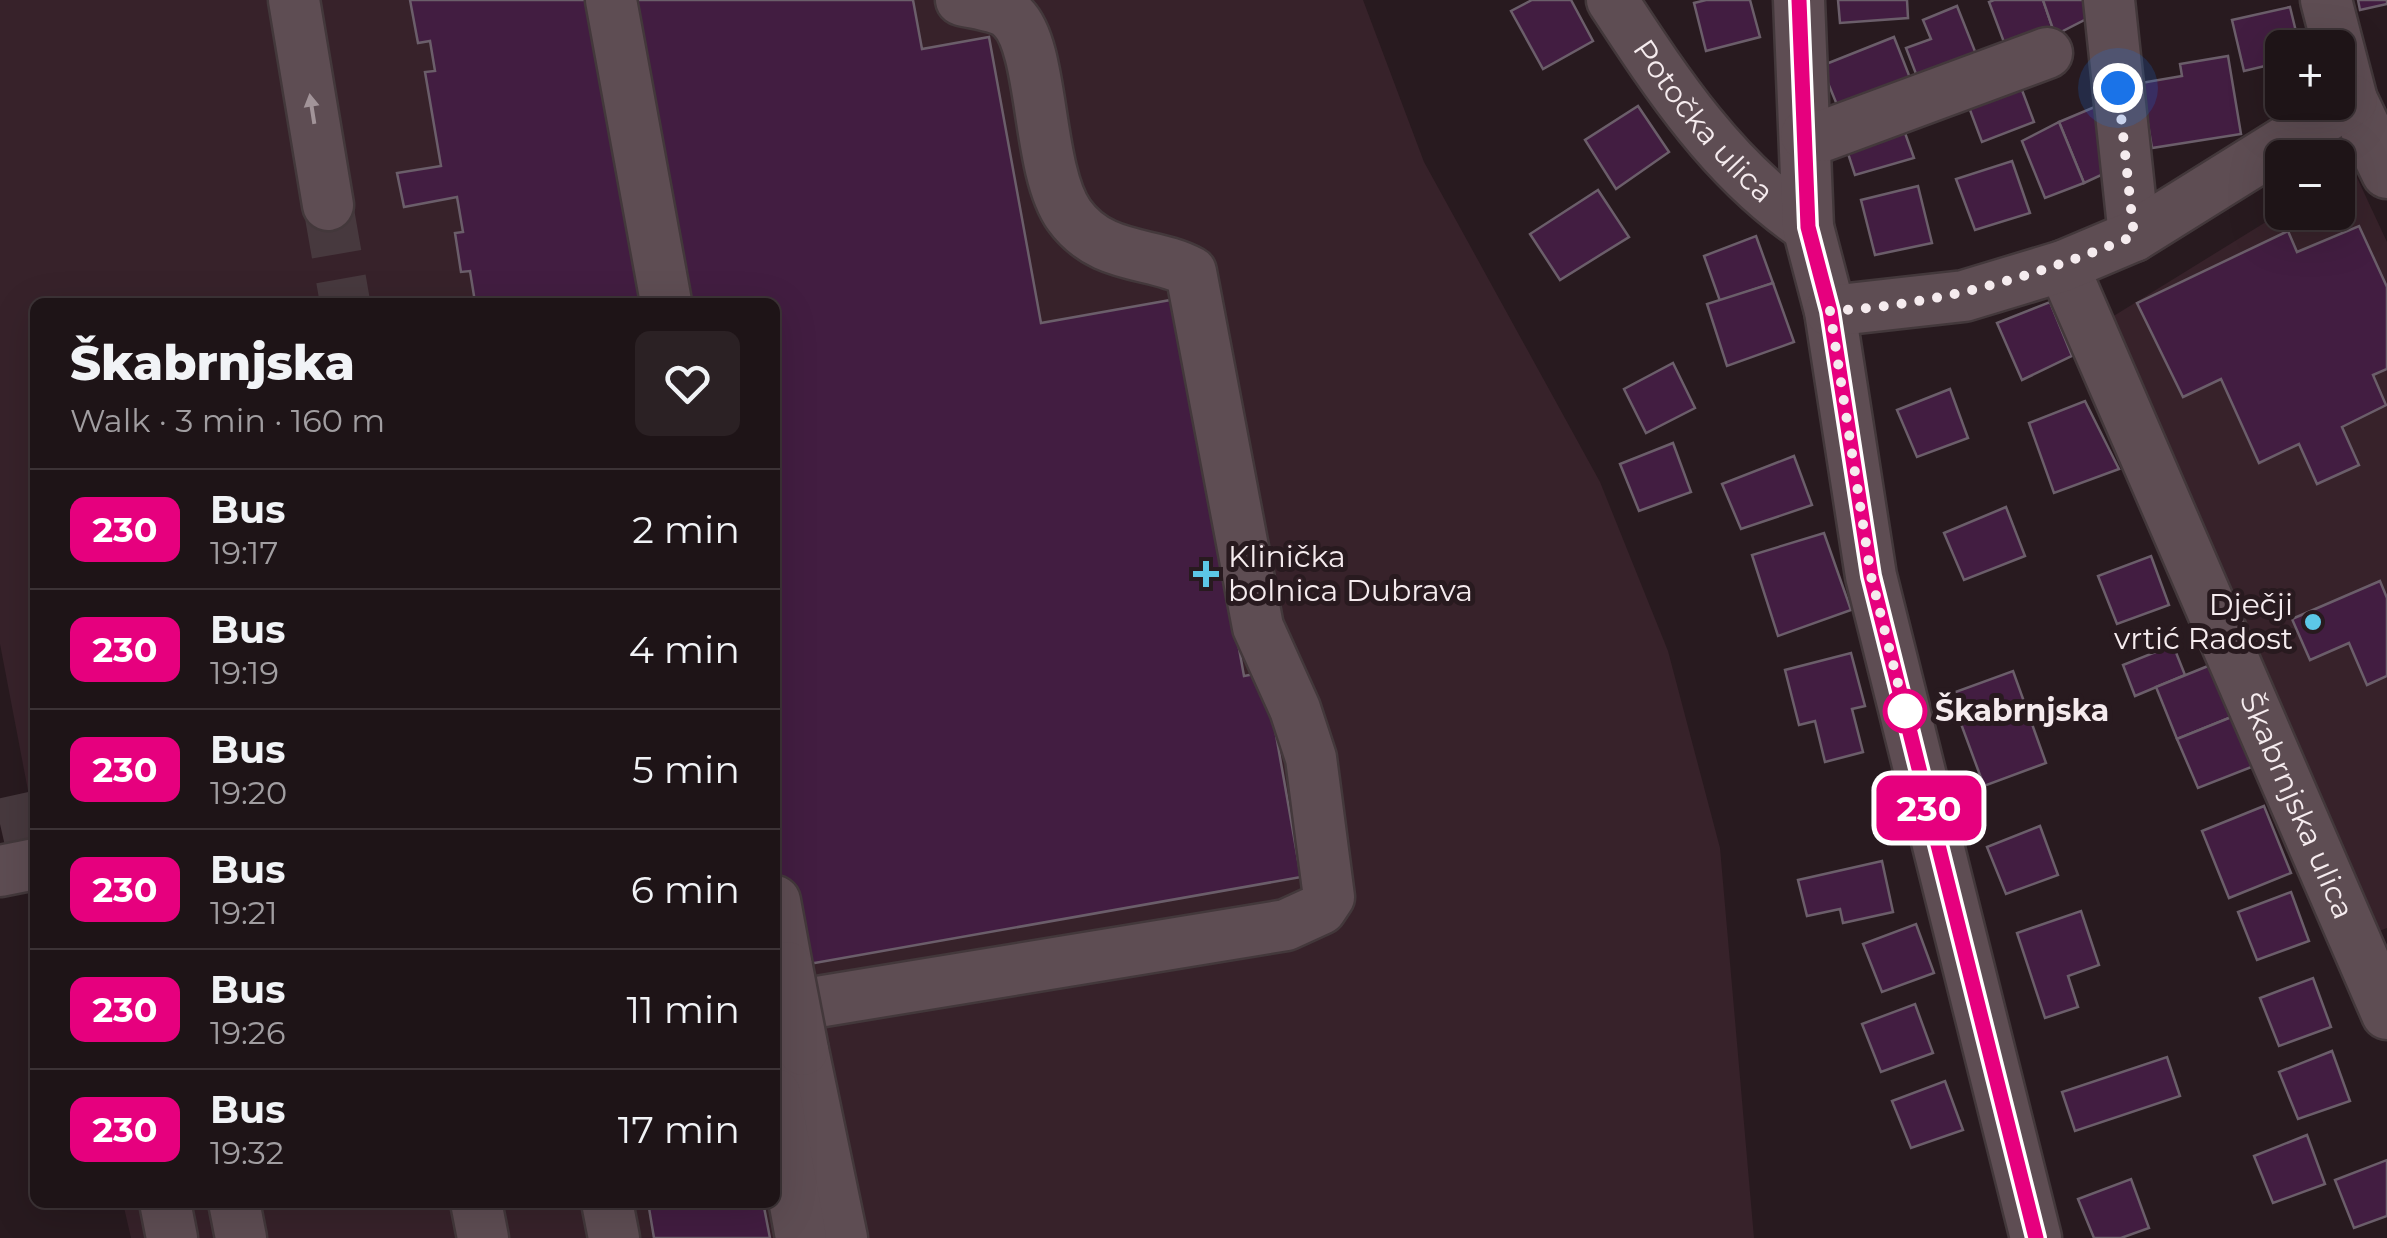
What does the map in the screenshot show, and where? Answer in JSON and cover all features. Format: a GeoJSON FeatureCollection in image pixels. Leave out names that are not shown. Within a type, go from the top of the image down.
{"type":"FeatureCollection","features":[{"type":"Feature","properties":{"kind":"street"},"geometry":{"type":"LineString","coordinates":[[294,0],[328,205]]}},
{"type":"Feature","properties":{"kind":"street"},"geometry":{"type":"LineString","coordinates":[[611,0],[665,298]]}},
{"type":"Feature","properties":{"kind":"street"},"geometry":{"type":"LineString","coordinates":[[842,1238],[803,1050],[781,988],[1286,924],[1322,908],[1329,896],[1311,758],[1258,627],[1191,272],[1116,252],[1070,216],[1052,178],[1033,70],[1016,20],[1008,13],[961,0]]}},
{"type":"Feature","properties":{"kind":"street","name":"Potočka ulica"},"geometry":{"type":"LineString","coordinates":[[1612,0],[1677,100],[1770,202],[1808,227]]}},
{"type":"Feature","properties":{"kind":"street"},"geometry":{"type":"LineString","coordinates":[[1799,0],[1808,227],[1830,311],[1871,576],[2036,1238]]}},
{"type":"Feature","properties":{"kind":"street"},"geometry":{"type":"LineString","coordinates":[[2109,0],[2134,236]]}},
{"type":"Feature","properties":{"kind":"street"},"geometry":{"type":"LineString","coordinates":[[2326,0],[2334,30]]}},
{"type":"Feature","properties":{"kind":"street"},"geometry":{"type":"LineString","coordinates":[[1806,135],[1823,136],[2046,53]]}},
{"type":"Feature","properties":{"kind":"street"},"geometry":{"type":"LineString","coordinates":[[2355,106],[2387,173]]}},
{"type":"Feature","properties":{"kind":"street"},"geometry":{"type":"LineString","coordinates":[[1830,311],[1964,296],[2063,266],[2134,236],[2320,120]]}},
{"type":"Feature","properties":{"kind":"street","name":"Škabrnjska ulica"},"geometry":{"type":"LineString","coordinates":[[2063,266],[2387,1014]]}},
{"type":"Feature","properties":{"kind":"street"},"geometry":{"type":"LineString","coordinates":[[0,870],[30,865]]}},
{"type":"Feature","properties":{"kind":"street"},"geometry":{"type":"LineString","coordinates":[[780,1122],[801,1238]]}},
{"type":"Feature","properties":{"kind":"street"},"geometry":{"type":"LineString","coordinates":[[166,1208],[172,1238]]}},
{"type":"Feature","properties":{"kind":"street"},"geometry":{"type":"LineString","coordinates":[[235,1208],[241,1238]]}},
{"type":"Feature","properties":{"kind":"street"},"geometry":{"type":"LineString","coordinates":[[477,1208],[483,1238]]}},
{"type":"Feature","properties":{"kind":"street"},"geometry":{"type":"LineString","coordinates":[[608,1208],[614,1238]]}},
{"type":"Feature","properties":{"kind":"shaded area","name":"Klinička bolnica Dubrava"},"geometry":{"type":"Polygon","coordinates":[[[0,0],[1363,0],[1424,162],[1600,482],[1668,651],[1720,848],[1754,1238],[131,1238],[124,1208],[780,1208],[780,298],[30,298],[30,801],[0,644],[0,0]]]}},
{"type":"Feature","properties":{"kind":"shaded area","name":"Dječji vrtić Radost"},"geometry":{"type":"Polygon","coordinates":[[[2355,173],[2387,242],[2387,928],[2371,934],[2112,317],[2265,222],[2265,230],[2355,230],[2355,173]]]}},
{"type":"Feature","properties":{"kind":"building","name":"Klinička bolnica Dubrava"},"geometry":{"type":"Polygon","coordinates":[[[410,0],[913,0],[922,49],[989,37],[1041,323],[1176,299],[1244,676],[1265,672],[1301,877],[780,969],[780,298],[474,298],[470,271],[461,272],[455,233],[463,232],[457,197],[404,207],[397,173],[441,166],[425,72],[435,71],[430,41],[418,43],[410,0]]]}},
{"type":"Feature","properties":{"kind":"building"},"geometry":{"type":"Polygon","coordinates":[[[1532,0],[1571,0],[1593,41],[1543,69],[1511,11],[1532,0]]]}},
{"type":"Feature","properties":{"kind":"building"},"geometry":{"type":"Polygon","coordinates":[[[1750,0],[1760,37],[1706,51],[1694,3],[1750,0]]]}},
{"type":"Feature","properties":{"kind":"building"},"geometry":{"type":"Polygon","coordinates":[[[1838,0],[1907,0],[1908,18],[1840,23],[1838,0]]]}},
{"type":"Feature","properties":{"kind":"building"},"geometry":{"type":"Polygon","coordinates":[[[2043,0],[2055,35],[2008,53],[1989,2],[2043,0]]]}},
{"type":"Feature","properties":{"kind":"building"},"geometry":{"type":"Polygon","coordinates":[[[2043,0],[2099,0],[2100,12],[2055,35],[2043,0]]]}},
{"type":"Feature","properties":{"kind":"building"},"geometry":{"type":"Polygon","coordinates":[[[2358,0],[2387,0],[2387,4],[2360,10],[2358,0]]]}},
{"type":"Feature","properties":{"kind":"building"},"geometry":{"type":"Polygon","coordinates":[[[1957,6],[1982,69],[1923,92],[1906,48],[1931,39],[1923,20],[1957,6]]]}},
{"type":"Feature","properties":{"kind":"building"},"geometry":{"type":"Polygon","coordinates":[[[2290,7],[2296,30],[2265,30],[2265,66],[2244,71],[2232,20],[2290,7]]]}},
{"type":"Feature","properties":{"kind":"building"},"geometry":{"type":"Polygon","coordinates":[[[1894,37],[1914,88],[1842,117],[1821,66],[1894,37]]]}},
{"type":"Feature","properties":{"kind":"building"},"geometry":{"type":"Polygon","coordinates":[[[2228,56],[2241,134],[2152,148],[2141,83],[2182,76],[2180,64],[2228,56]]]}},
{"type":"Feature","properties":{"kind":"building"},"geometry":{"type":"Polygon","coordinates":[[[2016,74],[2034,122],[1982,142],[1964,94],[2016,74]]]}},
{"type":"Feature","properties":{"kind":"building"},"geometry":{"type":"Polygon","coordinates":[[[2104,103],[2112,170],[2084,183],[2059,122],[2104,103]]]}},
{"type":"Feature","properties":{"kind":"building"},"geometry":{"type":"Polygon","coordinates":[[[1638,106],[1669,152],[1616,189],[1585,140],[1638,106]]]}},
{"type":"Feature","properties":{"kind":"building"},"geometry":{"type":"Polygon","coordinates":[[[1900,119],[1914,158],[1855,175],[1843,138],[1900,119]]]}},
{"type":"Feature","properties":{"kind":"building"},"geometry":{"type":"Polygon","coordinates":[[[2059,122],[2084,183],[2045,198],[2022,141],[2059,122]]]}},
{"type":"Feature","properties":{"kind":"building"},"geometry":{"type":"Polygon","coordinates":[[[2012,161],[2030,213],[1975,230],[1956,179],[2012,161]]]}},
{"type":"Feature","properties":{"kind":"building"},"geometry":{"type":"Polygon","coordinates":[[[1918,186],[1932,243],[1875,255],[1861,200],[1918,186]]]}},
{"type":"Feature","properties":{"kind":"building"},"geometry":{"type":"Polygon","coordinates":[[[1598,190],[1629,237],[1560,280],[1530,234],[1598,190]]]}},
{"type":"Feature","properties":{"kind":"building"},"geometry":{"type":"Polygon","coordinates":[[[2359,226],[2387,287],[2387,369],[2373,375],[2386,405],[2342,427],[2359,465],[2317,484],[2299,444],[2259,463],[2221,379],[2183,397],[2137,303],[2288,231],[2297,252],[2359,226]]]}},
{"type":"Feature","properties":{"kind":"building"},"geometry":{"type":"Polygon","coordinates":[[[1756,236],[1773,283],[1720,301],[1704,256],[1756,236]]]}},
{"type":"Feature","properties":{"kind":"building"},"geometry":{"type":"Polygon","coordinates":[[[1773,283],[1794,342],[1727,366],[1707,304],[1773,283]]]}},
{"type":"Feature","properties":{"kind":"building"},"geometry":{"type":"Polygon","coordinates":[[[2050,302],[2072,356],[2022,380],[1997,323],[2050,302]]]}},
{"type":"Feature","properties":{"kind":"building"},"geometry":{"type":"Polygon","coordinates":[[[1673,363],[1695,408],[1646,433],[1624,389],[1673,363]]]}},
{"type":"Feature","properties":{"kind":"building"},"geometry":{"type":"Polygon","coordinates":[[[1950,389],[1968,438],[1917,457],[1897,410],[1950,389]]]}},
{"type":"Feature","properties":{"kind":"building"},"geometry":{"type":"Polygon","coordinates":[[[2085,401],[2119,469],[2054,493],[2029,423],[2085,401]]]}},
{"type":"Feature","properties":{"kind":"building"},"geometry":{"type":"Polygon","coordinates":[[[1673,443],[1691,492],[1639,511],[1620,464],[1673,443]]]}},
{"type":"Feature","properties":{"kind":"building"},"geometry":{"type":"Polygon","coordinates":[[[1794,456],[1812,505],[1741,529],[1722,484],[1794,456]]]}},
{"type":"Feature","properties":{"kind":"building"},"geometry":{"type":"Polygon","coordinates":[[[2006,507],[2025,556],[1964,580],[1944,533],[2006,507]]]}},
{"type":"Feature","properties":{"kind":"building"},"geometry":{"type":"Polygon","coordinates":[[[1824,533],[1851,610],[1778,636],[1752,555],[1824,533]]]}},
{"type":"Feature","properties":{"kind":"building"},"geometry":{"type":"Polygon","coordinates":[[[2151,556],[2169,605],[2117,624],[2098,576],[2151,556]]]}},
{"type":"Feature","properties":{"kind":"building"},"geometry":{"type":"Polygon","coordinates":[[[2380,581],[2387,598],[2387,676],[2367,685],[2349,643],[2310,660],[2292,619],[2380,581]]]}},
{"type":"Feature","properties":{"kind":"building"},"geometry":{"type":"Polygon","coordinates":[[[2173,645],[2185,675],[2135,696],[2123,665],[2173,645]]]}},
{"type":"Feature","properties":{"kind":"building"},"geometry":{"type":"Polygon","coordinates":[[[1851,653],[1865,706],[1852,709],[1863,752],[1825,762],[1815,721],[1799,725],[1785,670],[1851,653]]]}},
{"type":"Feature","properties":{"kind":"building"},"geometry":{"type":"Polygon","coordinates":[[[2213,664],[2234,716],[2177,739],[2156,687],[2213,664]]]}},
{"type":"Feature","properties":{"kind":"building"},"geometry":{"type":"Polygon","coordinates":[[[2013,671],[2046,763],[1984,786],[1950,694],[2013,671]]]}},
{"type":"Feature","properties":{"kind":"building"},"geometry":{"type":"Polygon","coordinates":[[[2234,716],[2254,766],[2198,788],[2177,739],[2234,716]]]}},
{"type":"Feature","properties":{"kind":"building"},"geometry":{"type":"Polygon","coordinates":[[[2264,806],[2291,873],[2229,898],[2202,831],[2264,806]]]}},
{"type":"Feature","properties":{"kind":"building"},"geometry":{"type":"Polygon","coordinates":[[[2040,826],[2058,875],[2006,894],[1987,847],[2040,826]]]}},
{"type":"Feature","properties":{"kind":"building"},"geometry":{"type":"Polygon","coordinates":[[[1882,861],[1893,912],[1843,923],[1840,909],[1807,916],[1798,880],[1882,861]]]}},
{"type":"Feature","properties":{"kind":"building"},"geometry":{"type":"Polygon","coordinates":[[[2291,892],[2309,941],[2257,960],[2238,912],[2291,892]]]}},
{"type":"Feature","properties":{"kind":"building"},"geometry":{"type":"Polygon","coordinates":[[[2081,911],[2099,965],[2068,976],[2078,1007],[2045,1018],[2017,933],[2081,911]]]}},
{"type":"Feature","properties":{"kind":"building"},"geometry":{"type":"Polygon","coordinates":[[[1916,924],[1934,973],[1882,992],[1863,944],[1916,924]]]}},
{"type":"Feature","properties":{"kind":"building"},"geometry":{"type":"Polygon","coordinates":[[[2313,978],[2331,1027],[2279,1046],[2260,998],[2313,978]]]}},
{"type":"Feature","properties":{"kind":"building"},"geometry":{"type":"Polygon","coordinates":[[[1915,1004],[1933,1053],[1881,1072],[1862,1024],[1915,1004]]]}},
{"type":"Feature","properties":{"kind":"building"},"geometry":{"type":"Polygon","coordinates":[[[2332,1051],[2350,1101],[2298,1119],[2279,1072],[2332,1051]]]}},
{"type":"Feature","properties":{"kind":"building"},"geometry":{"type":"Polygon","coordinates":[[[2167,1057],[2180,1096],[2075,1131],[2062,1092],[2167,1057]]]}},
{"type":"Feature","properties":{"kind":"building"},"geometry":{"type":"Polygon","coordinates":[[[1945,1081],[1963,1130],[1911,1148],[1892,1101],[1945,1081]]]}},
{"type":"Feature","properties":{"kind":"building"},"geometry":{"type":"Polygon","coordinates":[[[2307,1135],[2325,1184],[2273,1203],[2254,1156],[2307,1135]]]}},
{"type":"Feature","properties":{"kind":"building"},"geometry":{"type":"Polygon","coordinates":[[[2387,1160],[2387,1216],[2354,1228],[2335,1180],[2387,1160]]]}},
{"type":"Feature","properties":{"kind":"building"},"geometry":{"type":"Polygon","coordinates":[[[2131,1179],[2149,1228],[2121,1238],[2094,1238],[2078,1199],[2131,1179]]]}},
{"type":"Feature","properties":{"kind":"building"},"geometry":{"type":"Polygon","coordinates":[[[649,1208],[764,1208],[770,1238],[654,1238],[649,1208]]]}},
{"type":"Feature","properties":{"kind":"tunnel"},"geometry":{"type":"LineString","coordinates":[[328,205],[344,298]]}},
{"type":"Feature","properties":{"kind":"tunnel"},"geometry":{"type":"LineString","coordinates":[[0,824],[30,817]]}},
{"type":"Feature","properties":{"kind":"bus line","name":"230"},"geometry":{"type":"LineString","coordinates":[[1799,0],[1808,227],[1830,311],[1871,576],[2036,1238]]}},
{"type":"Feature","properties":{"kind":"place","name":"Klinička bolnica Dubrava"},"geometry":{"type":"Point","coordinates":[1206,574]}},
{"type":"Feature","properties":{"kind":"place","name":"Dječji vrtić Radost"},"geometry":{"type":"Point","coordinates":[2313,622]}},
{"type":"Feature","properties":{"kind":"place","name":"Škabrnjska"},"geometry":{"type":"Point","coordinates":[1905,711]}},
{"type":"Feature","properties":{"kind":"route"},"geometry":{"type":"LineString","coordinates":[[1905,711],[1908,723],[1871,576],[1830,311],[1964,296],[2063,266],[2134,236],[2118,88]]}}]}
